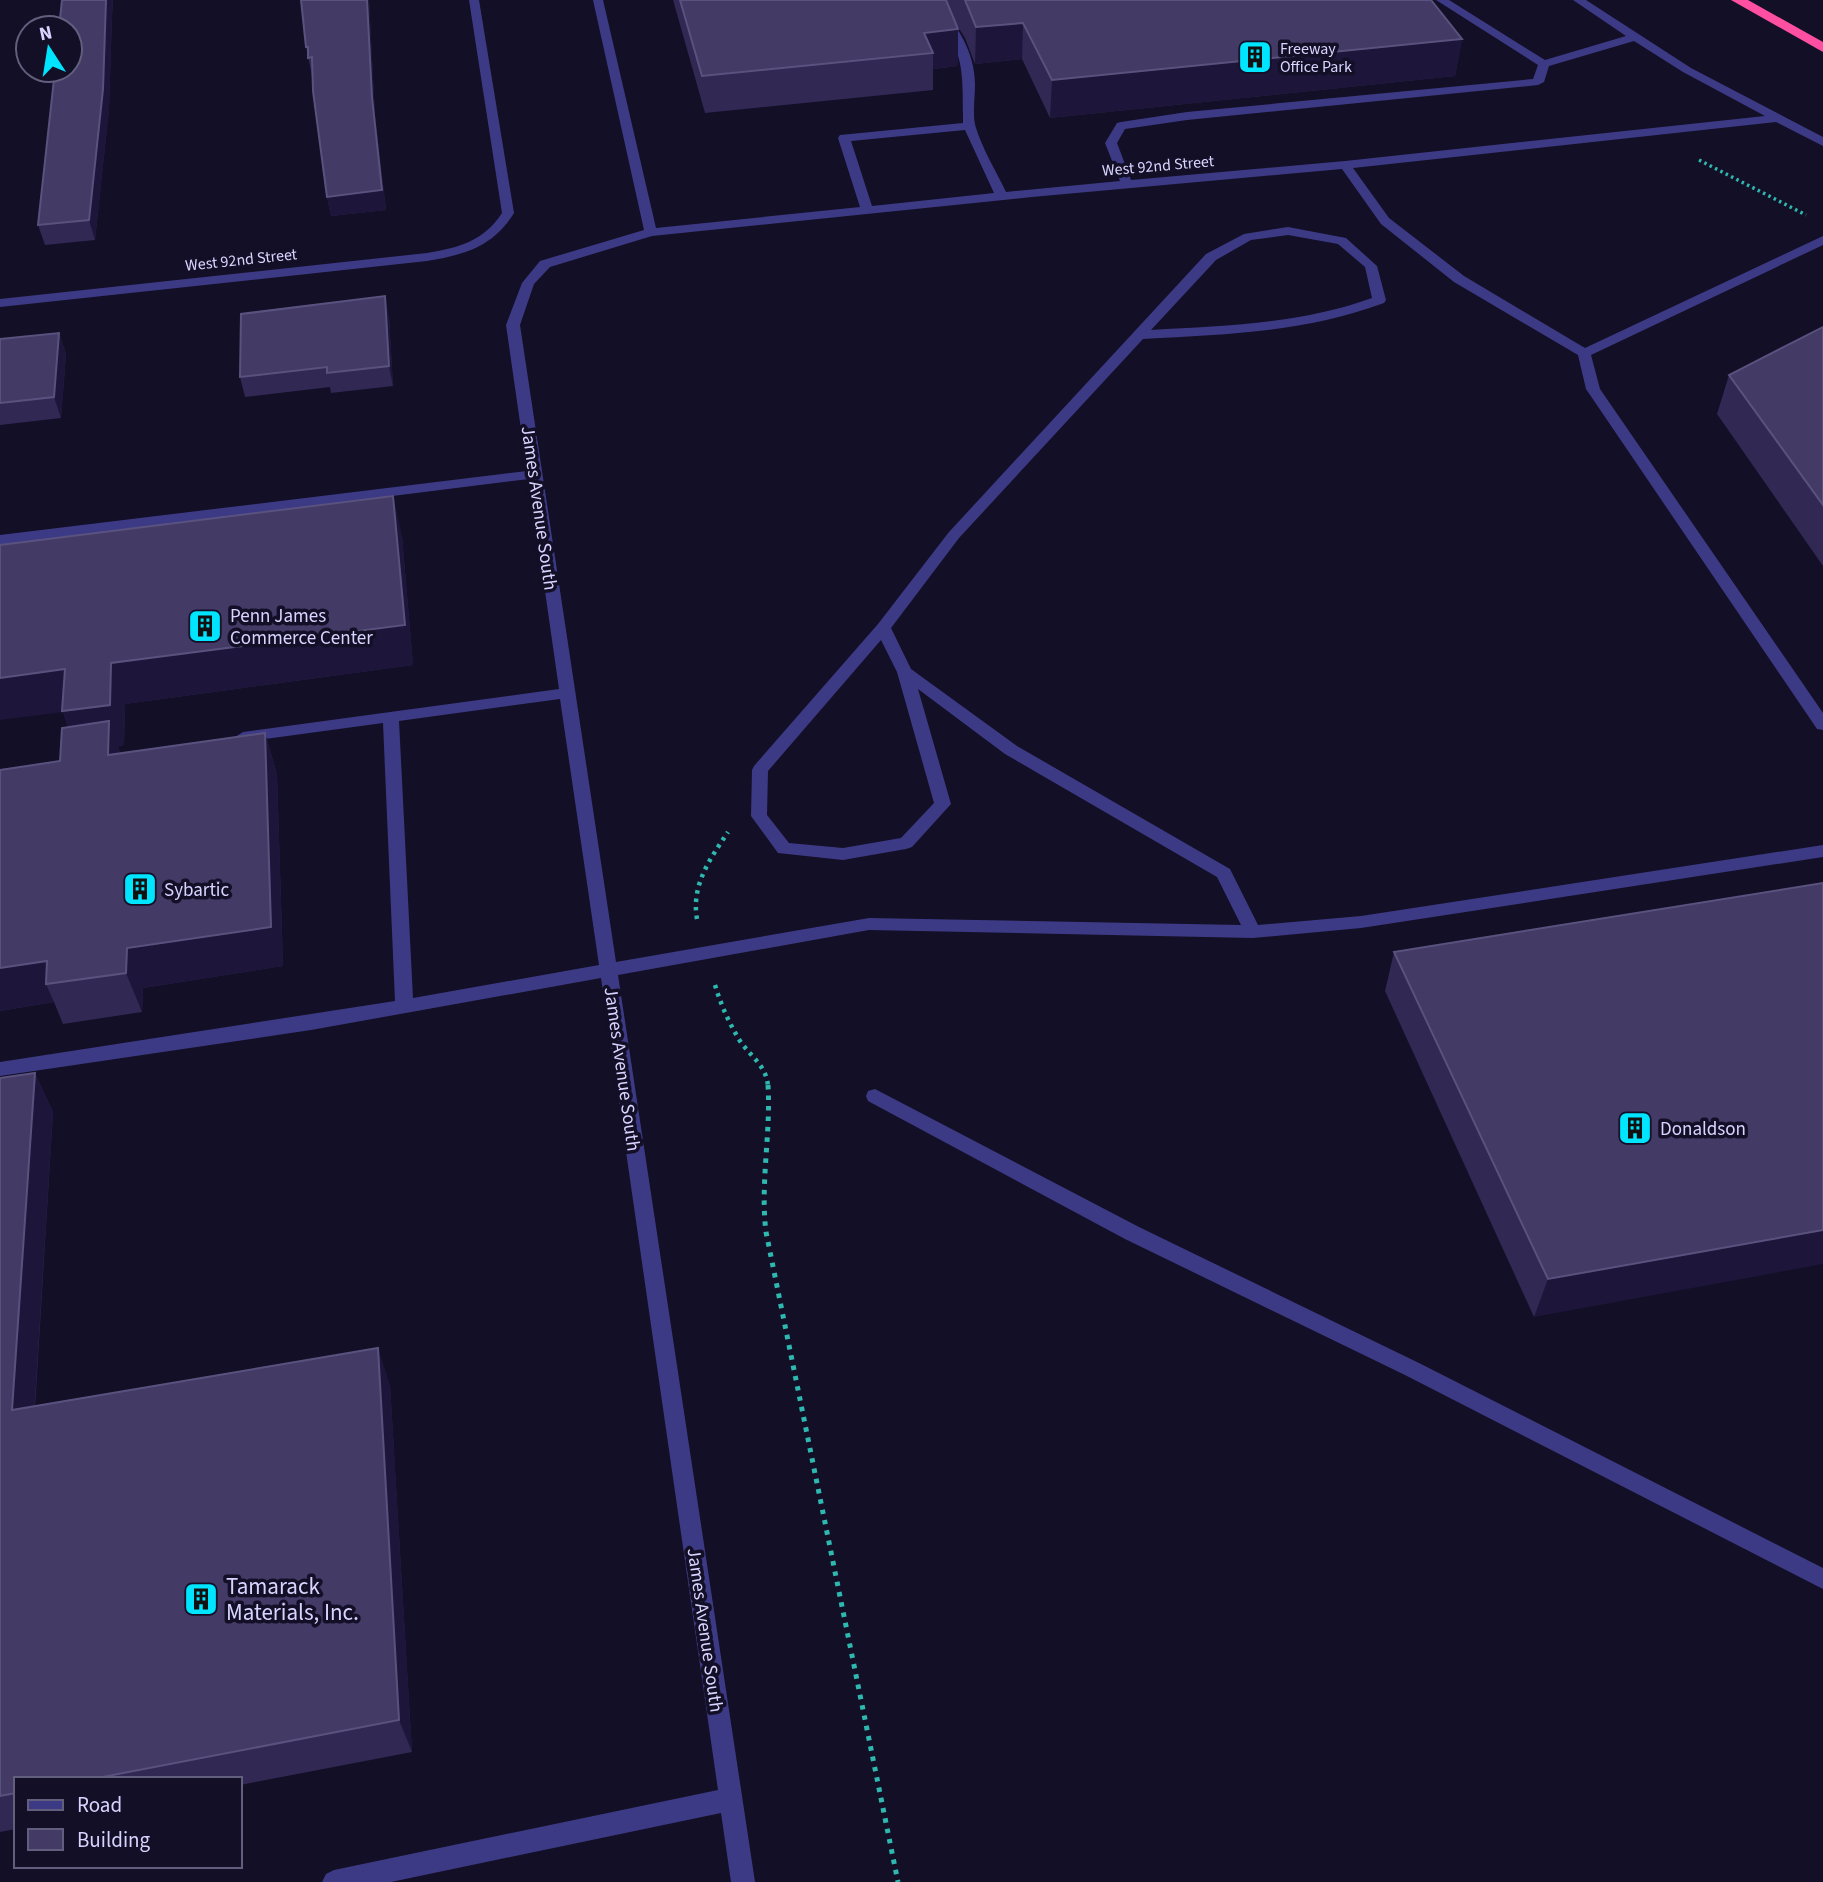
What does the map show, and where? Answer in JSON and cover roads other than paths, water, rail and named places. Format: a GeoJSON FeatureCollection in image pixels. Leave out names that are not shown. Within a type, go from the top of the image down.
{"type":"FeatureCollection","features":[{"type":"Feature","properties":{"kind":"highway"},"geometry":{"type":"LineString","coordinates":[[1738,0],[1823,48]]}},
{"type":"Feature","properties":{"kind":"street","name":"West 92nd Street"},"geometry":{"type":"LineString","coordinates":[[0,303],[457,253],[485,242],[501,227],[508,213],[474,0]]}},
{"type":"Feature","properties":{"kind":"street"},"geometry":{"type":"LineString","coordinates":[[598,0],[652,232]]}},
{"type":"Feature","properties":{"kind":"street"},"geometry":{"type":"LineString","coordinates":[[927,0],[941,13],[966,58],[969,68],[969,125],[1002,196]]}},
{"type":"Feature","properties":{"kind":"street"},"geometry":{"type":"LineString","coordinates":[[1441,0],[1544,64],[1635,37]]}},
{"type":"Feature","properties":{"kind":"street"},"geometry":{"type":"LineString","coordinates":[[1578,0],[1688,70],[1823,142]]}},
{"type":"Feature","properties":{"kind":"street"},"geometry":{"type":"LineString","coordinates":[[1128,186],[1111,143],[1121,126],[1187,116],[1538,82],[1544,64]]}},
{"type":"Feature","properties":{"kind":"street","name":"West 92nd Street"},"geometry":{"type":"LineString","coordinates":[[545,264],[652,232],[867,209],[1345,165],[1779,118]]}},
{"type":"Feature","properties":{"kind":"street"},"geometry":{"type":"LineString","coordinates":[[867,209],[844,138],[969,125]]}},
{"type":"Feature","properties":{"kind":"street"},"geometry":{"type":"LineString","coordinates":[[1345,165],[1385,220],[1459,279],[1584,353],[1593,389],[1823,725]]}},
{"type":"Feature","properties":{"kind":"street"},"geometry":{"type":"LineString","coordinates":[[883,628],[905,672],[943,804],[906,843],[843,854],[784,849],[759,816],[760,769],[883,628],[954,535],[1138,335],[1211,257],[1248,237],[1288,231],[1342,241],[1371,266],[1379,300],[1338,315],[1261,328],[1138,335]]}},
{"type":"Feature","properties":{"kind":"street"},"geometry":{"type":"LineString","coordinates":[[1584,353],[1821,242]]}},
{"type":"Feature","properties":{"kind":"street","name":"James Avenue South"},"geometry":{"type":"LineString","coordinates":[[545,264],[528,283],[513,325],[743,1882]]}},
{"type":"Feature","properties":{"kind":"street"},"geometry":{"type":"LineString","coordinates":[[0,540],[534,474]]}},
{"type":"Feature","properties":{"kind":"street"},"geometry":{"type":"LineString","coordinates":[[905,672],[1011,750],[1224,873],[1253,932]]}},
{"type":"Feature","properties":{"kind":"street"},"geometry":{"type":"LineString","coordinates":[[229,739],[567,693]]}},
{"type":"Feature","properties":{"kind":"street"},"geometry":{"type":"LineString","coordinates":[[391,717],[404,1006]]}},
{"type":"Feature","properties":{"kind":"street"},"geometry":{"type":"LineString","coordinates":[[0,1069],[311,1023],[869,924],[1253,932],[1360,922],[1823,851]]}},
{"type":"Feature","properties":{"kind":"street"},"geometry":{"type":"LineString","coordinates":[[875,1096],[1132,1233],[1412,1369],[1823,1579]]}},
{"type":"Feature","properties":{"kind":"street"},"geometry":{"type":"LineString","coordinates":[[334,1882],[731,1799]]}},
{"type":"Feature","properties":{"kind":"place","name":"Freeway Office Park"},"geometry":{"type":"Point","coordinates":[1255,57]}},
{"type":"Feature","properties":{"kind":"place","name":"Penn James Commerce Center"},"geometry":{"type":"Point","coordinates":[205,626]}},
{"type":"Feature","properties":{"kind":"place","name":"Sybartic"},"geometry":{"type":"Point","coordinates":[140,889]}},
{"type":"Feature","properties":{"kind":"place","name":"Donaldson"},"geometry":{"type":"Point","coordinates":[1635,1128]}},
{"type":"Feature","properties":{"kind":"place","name":"Tamarack Materials, Inc."},"geometry":{"type":"Point","coordinates":[201,1599]}}]}
